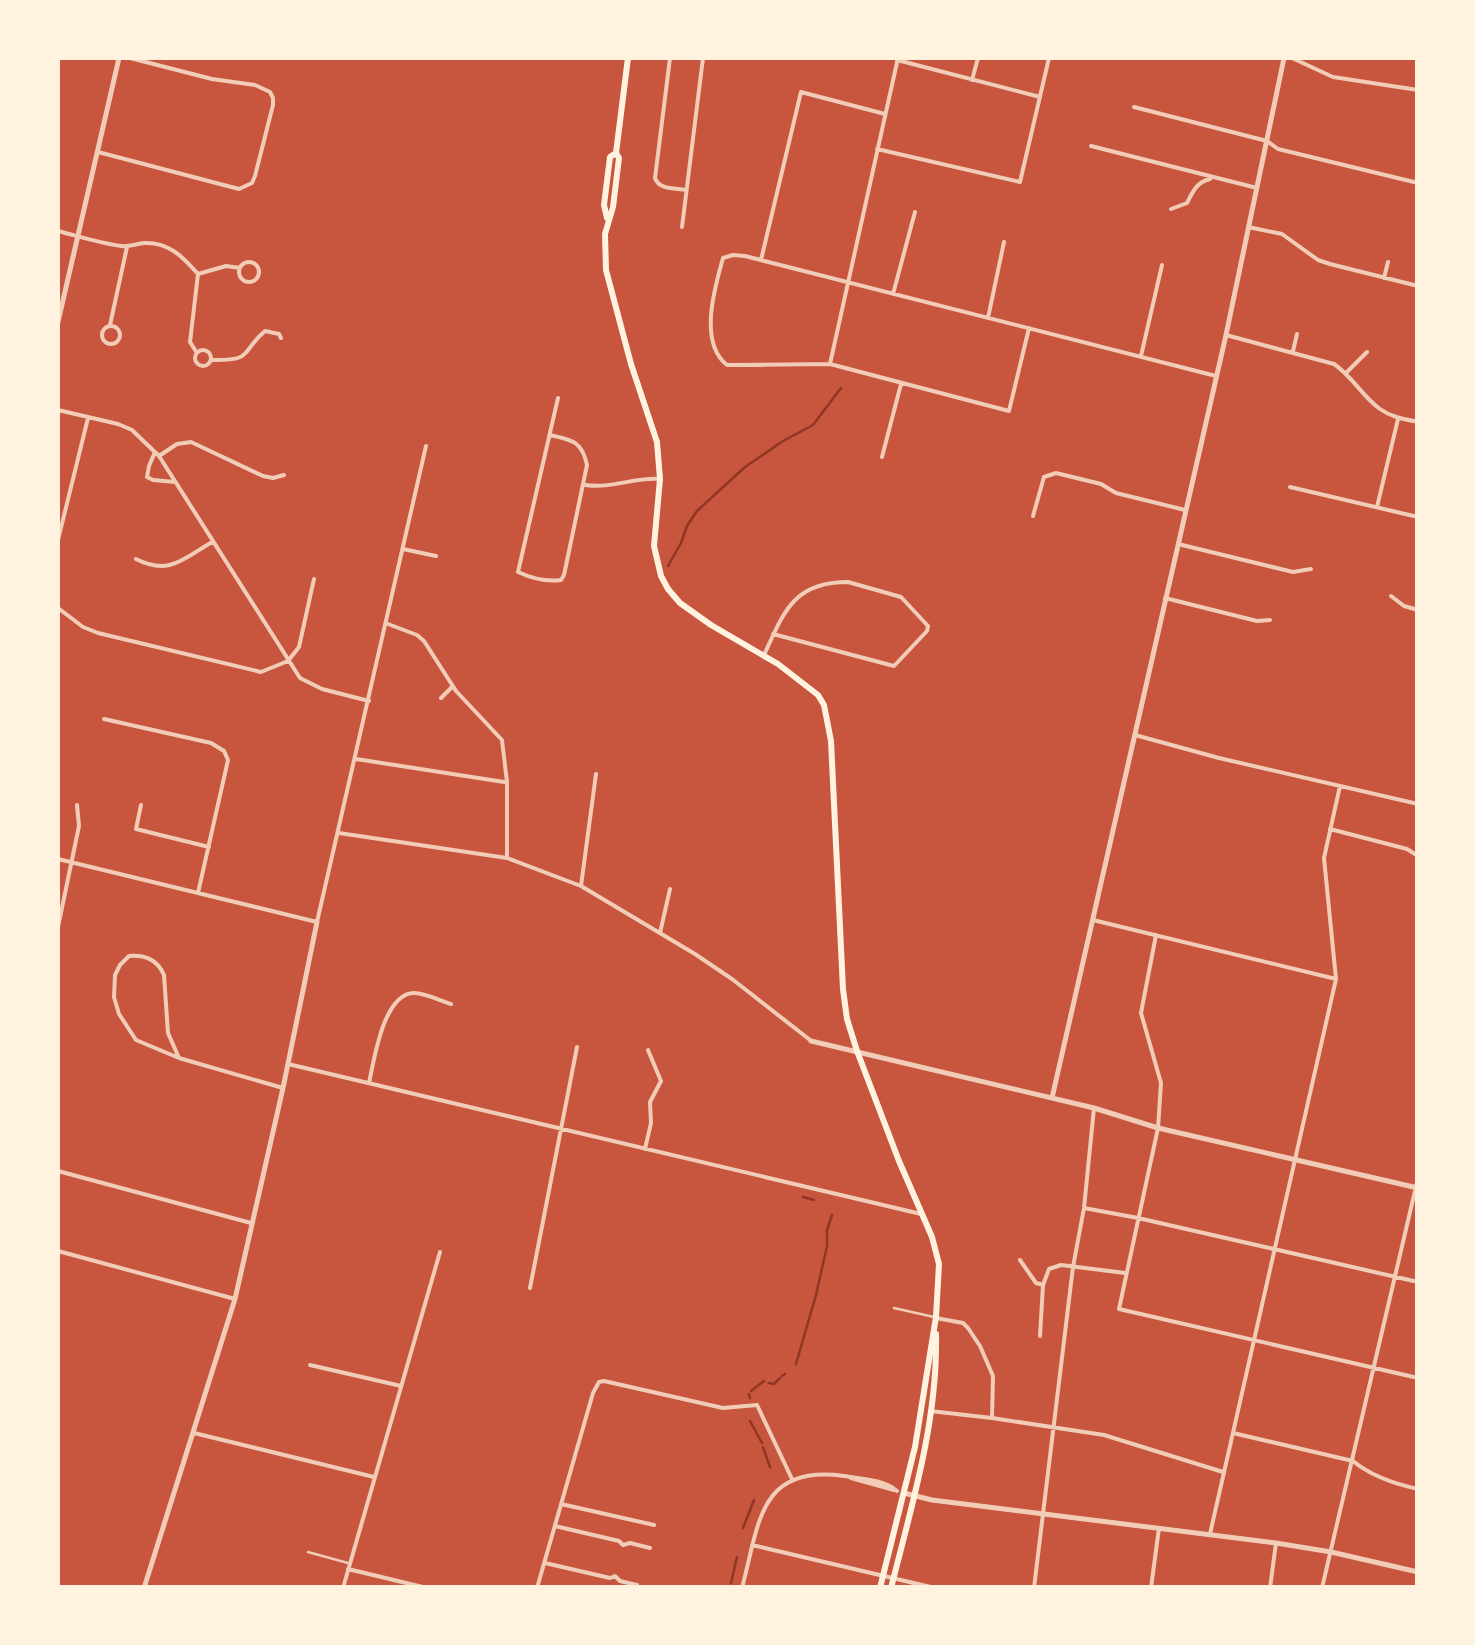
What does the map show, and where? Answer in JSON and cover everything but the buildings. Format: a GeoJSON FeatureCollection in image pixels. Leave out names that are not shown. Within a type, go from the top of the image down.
{"type":"FeatureCollection","features":[{"type":"Feature","properties":{"kind":"main road"},"geometry":{"type":"LineString","coordinates":[[628,58],[613,207],[605,234],[606,270],[658,442],[656,560],[668,589],[680,603],[764,655],[818,695],[828,720],[846,1019],[940,1264],[936,1369],[930,1411],[892,1583]]}},
{"type":"Feature","properties":{"kind":"main road"},"geometry":{"type":"LineString","coordinates":[[880,1588],[900,1492],[915,1448],[936,1318]]}},
{"type":"Feature","properties":{"kind":"street"},"geometry":{"type":"LineString","coordinates":[[58,322],[119,58]]}},
{"type":"Feature","properties":{"kind":"street"},"geometry":{"type":"LineString","coordinates":[[97,152],[238,190],[252,184],[256,176],[273,105],[270,92],[255,85],[212,79],[130,58]]}},
{"type":"Feature","properties":{"kind":"street"},"geometry":{"type":"LineString","coordinates":[[670,58],[655,180],[663,187],[686,190]]}},
{"type":"Feature","properties":{"kind":"street"},"geometry":{"type":"LineString","coordinates":[[682,226],[704,58]]}},
{"type":"Feature","properties":{"kind":"street"},"geometry":{"type":"LineString","coordinates":[[830,364],[898,58],[1040,97]]}},
{"type":"Feature","properties":{"kind":"street"},"geometry":{"type":"LineString","coordinates":[[972,80],[978,58]]}},
{"type":"Feature","properties":{"kind":"street"},"geometry":{"type":"LineString","coordinates":[[877,149],[1020,182],[1049,58]]}},
{"type":"Feature","properties":{"kind":"street"},"geometry":{"type":"LineString","coordinates":[[1052,1098],[1226,334],[1284,58]]}},
{"type":"Feature","properties":{"kind":"street"},"geometry":{"type":"LineString","coordinates":[[1292,58],[1333,77],[1418,90]]}},
{"type":"Feature","properties":{"kind":"street"},"geometry":{"type":"LineString","coordinates":[[761,260],[801,92],[885,114]]}},
{"type":"Feature","properties":{"kind":"street"},"geometry":{"type":"LineString","coordinates":[[1134,107],[1267,141],[1278,150],[1418,183]]}},
{"type":"Feature","properties":{"kind":"street"},"geometry":{"type":"LineString","coordinates":[[1091,146],[1256,188]]}},
{"type":"Feature","properties":{"kind":"street"},"geometry":{"type":"LineString","coordinates":[[1172,209],[1188,203],[1202,180],[1215,178]]}},
{"type":"Feature","properties":{"kind":"street"},"geometry":{"type":"LineString","coordinates":[[894,294],[915,212]]}},
{"type":"Feature","properties":{"kind":"street"},"geometry":{"type":"LineString","coordinates":[[1248,227],[1282,234],[1318,260],[1418,286]]}},
{"type":"Feature","properties":{"kind":"street"},"geometry":{"type":"LineString","coordinates":[[58,231],[127,247],[154,244],[173,249],[198,274]]}},
{"type":"Feature","properties":{"kind":"street"},"geometry":{"type":"LineString","coordinates":[[988,318],[1004,242]]}},
{"type":"Feature","properties":{"kind":"street"},"geometry":{"type":"LineString","coordinates":[[110,325],[127,247]]}},
{"type":"Feature","properties":{"kind":"street"},"geometry":{"type":"LineString","coordinates":[[1029,328],[1009,411],[830,364],[727,365],[716,351],[711,302],[722,258],[745,256],[1141,356],[1216,376]]}},
{"type":"Feature","properties":{"kind":"street"},"geometry":{"type":"LineString","coordinates":[[1384,278],[1388,262]]}},
{"type":"Feature","properties":{"kind":"street"},"geometry":{"type":"LineString","coordinates":[[1141,356],[1162,265]]}},
{"type":"Feature","properties":{"kind":"street"},"geometry":{"type":"LineString","coordinates":[[198,274],[226,266],[240,268]]}},
{"type":"Feature","properties":{"kind":"street"},"geometry":{"type":"LineString","coordinates":[[197,353],[190,342],[198,274]]}},
{"type":"Feature","properties":{"kind":"street"},"geometry":{"type":"LineString","coordinates":[[197,353],[195,359],[204,366],[212,360],[242,357],[265,331],[281,338]]}},
{"type":"Feature","properties":{"kind":"street"},"geometry":{"type":"LineString","coordinates":[[1226,334],[1322,359],[1347,372],[1382,411],[1418,422]]}},
{"type":"Feature","properties":{"kind":"street"},"geometry":{"type":"LineString","coordinates":[[1292,351],[1297,334]]}},
{"type":"Feature","properties":{"kind":"street"},"geometry":{"type":"LineString","coordinates":[[197,353],[206,350],[212,360]]}},
{"type":"Feature","properties":{"kind":"street"},"geometry":{"type":"LineString","coordinates":[[1347,372],[1366,352]]}},
{"type":"Feature","properties":{"kind":"street"},"geometry":{"type":"LineString","coordinates":[[882,457],[902,382]]}},
{"type":"Feature","properties":{"kind":"street"},"geometry":{"type":"LineString","coordinates":[[550,435],[570,439],[584,452],[587,465],[564,574],[556,581],[518,572],[558,398]]}},
{"type":"Feature","properties":{"kind":"street"},"geometry":{"type":"LineString","coordinates":[[58,410],[132,430],[157,454],[176,482],[300,678],[368,701]]}},
{"type":"Feature","properties":{"kind":"street"},"geometry":{"type":"LineString","coordinates":[[58,540],[88,417]]}},
{"type":"Feature","properties":{"kind":"street"},"geometry":{"type":"LineString","coordinates":[[1377,507],[1398,418]]}},
{"type":"Feature","properties":{"kind":"street"},"geometry":{"type":"LineString","coordinates":[[176,482],[153,480],[147,476],[148,466],[157,454],[191,442],[263,476],[284,474]]}},
{"type":"Feature","properties":{"kind":"street"},"geometry":{"type":"LineString","coordinates":[[144,1588],[235,1299],[426,446]]}},
{"type":"Feature","properties":{"kind":"street"},"geometry":{"type":"LineString","coordinates":[[1033,516],[1044,477],[1056,473],[1186,510]]}},
{"type":"Feature","properties":{"kind":"street"},"geometry":{"type":"LineString","coordinates":[[584,485],[602,487],[645,478],[660,479]]}},
{"type":"Feature","properties":{"kind":"street"},"geometry":{"type":"LineString","coordinates":[[1290,487],[1418,517]]}},
{"type":"Feature","properties":{"kind":"street"},"geometry":{"type":"LineString","coordinates":[[136,559],[149,566],[168,567],[212,542]]}},
{"type":"Feature","properties":{"kind":"street"},"geometry":{"type":"LineString","coordinates":[[1178,544],[1293,572],[1311,570]]}},
{"type":"Feature","properties":{"kind":"street"},"geometry":{"type":"LineString","coordinates":[[402,548],[436,556]]}},
{"type":"Feature","properties":{"kind":"street"},"geometry":{"type":"LineString","coordinates":[[58,608],[83,628],[256,673],[288,661],[299,647],[314,579]]}},
{"type":"Feature","properties":{"kind":"street"},"geometry":{"type":"LineString","coordinates":[[764,655],[782,616],[799,594],[840,582],[901,597],[928,626],[894,666],[774,634]]}},
{"type":"Feature","properties":{"kind":"street"},"geometry":{"type":"LineString","coordinates":[[1390,596],[1418,610]]}},
{"type":"Feature","properties":{"kind":"street"},"geometry":{"type":"LineString","coordinates":[[1166,598],[1257,621],[1270,620]]}},
{"type":"Feature","properties":{"kind":"street"},"geometry":{"type":"LineString","coordinates":[[387,624],[424,641],[474,713],[502,740],[507,782],[507,858]]}},
{"type":"Feature","properties":{"kind":"street"},"geometry":{"type":"LineString","coordinates":[[441,698],[453,686]]}},
{"type":"Feature","properties":{"kind":"street"},"geometry":{"type":"LineString","coordinates":[[104,719],[211,743],[224,751],[228,760],[198,894]]}},
{"type":"Feature","properties":{"kind":"street"},"geometry":{"type":"LineString","coordinates":[[1135,735],[1418,804]]}},
{"type":"Feature","properties":{"kind":"street"},"geometry":{"type":"LineString","coordinates":[[356,759],[507,782]]}},
{"type":"Feature","properties":{"kind":"street"},"geometry":{"type":"LineString","coordinates":[[581,886],[596,774]]}},
{"type":"Feature","properties":{"kind":"street"},"geometry":{"type":"LineString","coordinates":[[1210,1534],[1336,979],[1324,858],[1340,786]]}},
{"type":"Feature","properties":{"kind":"street"},"geometry":{"type":"LineString","coordinates":[[140,804],[136,829],[210,847]]}},
{"type":"Feature","properties":{"kind":"street"},"geometry":{"type":"LineString","coordinates":[[58,927],[79,826],[77,805]]}},
{"type":"Feature","properties":{"kind":"street"},"geometry":{"type":"LineString","coordinates":[[1330,829],[1407,849],[1418,856]]}},
{"type":"Feature","properties":{"kind":"street"},"geometry":{"type":"LineString","coordinates":[[339,833],[507,858],[581,886],[732,979],[811,1040],[1094,1108],[1158,1128],[1416,1188]]}},
{"type":"Feature","properties":{"kind":"street"},"geometry":{"type":"LineString","coordinates":[[58,859],[317,922]]}},
{"type":"Feature","properties":{"kind":"street"},"geometry":{"type":"LineString","coordinates":[[660,933],[670,889]]}},
{"type":"Feature","properties":{"kind":"street"},"geometry":{"type":"LineString","coordinates":[[1093,920],[1336,979]]}},
{"type":"Feature","properties":{"kind":"street"},"geometry":{"type":"LineString","coordinates":[[1156,935],[1142,1012],[1161,1082],[1158,1128],[1119,1309],[1418,1378]]}},
{"type":"Feature","properties":{"kind":"street"},"geometry":{"type":"LineString","coordinates":[[179,1058],[168,1034],[161,967],[147,958],[130,956],[115,975],[114,997],[118,1014],[136,1040],[179,1058],[284,1088]]}},
{"type":"Feature","properties":{"kind":"street"},"geometry":{"type":"LineString","coordinates":[[368,1084],[383,1023],[396,1004],[413,993],[451,1004]]}},
{"type":"Feature","properties":{"kind":"street"},"geometry":{"type":"LineString","coordinates":[[530,1288],[577,1047]]}},
{"type":"Feature","properties":{"kind":"street"},"geometry":{"type":"LineString","coordinates":[[646,1149],[650,1102],[662,1081],[648,1050]]}},
{"type":"Feature","properties":{"kind":"street"},"geometry":{"type":"LineString","coordinates":[[288,1064],[922,1214]]}},
{"type":"Feature","properties":{"kind":"street"},"geometry":{"type":"LineString","coordinates":[[1034,1588],[1094,1108]]}},
{"type":"Feature","properties":{"kind":"street"},"geometry":{"type":"LineString","coordinates":[[58,1172],[252,1223]]}},
{"type":"Feature","properties":{"kind":"street"},"geometry":{"type":"LineString","coordinates":[[1322,1588],[1418,1178]]}},
{"type":"Feature","properties":{"kind":"street"},"geometry":{"type":"LineString","coordinates":[[1084,1208],[1418,1282]]}},
{"type":"Feature","properties":{"kind":"street"},"geometry":{"type":"LineString","coordinates":[[58,1252],[235,1299]]}},
{"type":"Feature","properties":{"kind":"street"},"geometry":{"type":"LineString","coordinates":[[343,1588],[440,1252]]}},
{"type":"Feature","properties":{"kind":"street"},"geometry":{"type":"LineString","coordinates":[[1020,1260],[1036,1283],[1043,1285]]}},
{"type":"Feature","properties":{"kind":"street"},"geometry":{"type":"LineString","coordinates":[[1040,1336],[1043,1285],[1054,1265],[1125,1273]]}},
{"type":"Feature","properties":{"kind":"street"},"geometry":{"type":"LineString","coordinates":[[936,1318],[962,1323],[980,1346],[993,1376],[992,1418]]}},
{"type":"Feature","properties":{"kind":"street"},"geometry":{"type":"LineString","coordinates":[[310,1365],[401,1386]]}},
{"type":"Feature","properties":{"kind":"street"},"geometry":{"type":"LineString","coordinates":[[547,1588],[538,1586],[598,1382],[723,1408],[757,1404],[792,1479]]}},
{"type":"Feature","properties":{"kind":"street"},"geometry":{"type":"LineString","coordinates":[[930,1411],[1104,1435],[1224,1472]]}},
{"type":"Feature","properties":{"kind":"street"},"geometry":{"type":"LineString","coordinates":[[194,1433],[375,1477]]}},
{"type":"Feature","properties":{"kind":"street"},"geometry":{"type":"LineString","coordinates":[[1232,1433],[1353,1461],[1390,1481],[1418,1489]]}},
{"type":"Feature","properties":{"kind":"street"},"geometry":{"type":"LineString","coordinates":[[742,1588],[763,1510],[792,1479],[828,1473],[932,1500],[1276,1543],[1418,1572]]}},
{"type":"Feature","properties":{"kind":"street"},"geometry":{"type":"LineString","coordinates":[[562,1504],[654,1526]]}},
{"type":"Feature","properties":{"kind":"street"},"geometry":{"type":"LineString","coordinates":[[555,1526],[623,1545],[650,1548]]}},
{"type":"Feature","properties":{"kind":"street"},"geometry":{"type":"LineString","coordinates":[[1152,1588],[1159,1528]]}},
{"type":"Feature","properties":{"kind":"street"},"geometry":{"type":"LineString","coordinates":[[1270,1588],[1276,1543]]}},
{"type":"Feature","properties":{"kind":"street"},"geometry":{"type":"LineString","coordinates":[[752,1545],[883,1576],[892,1583],[935,1588]]}},
{"type":"Feature","properties":{"kind":"street"},"geometry":{"type":"LineString","coordinates":[[544,1562],[610,1578],[616,1576],[620,1581],[637,1585]]}},
{"type":"Feature","properties":{"kind":"street"},"geometry":{"type":"LineString","coordinates":[[349,1566],[426,1588]]}},
{"type":"Feature","properties":{"kind":"lane"},"geometry":{"type":"LineString","coordinates":[[894,1308],[936,1318]]}},
{"type":"Feature","properties":{"kind":"lane"},"geometry":{"type":"LineString","coordinates":[[308,1552],[349,1566]]}},
{"type":"Feature","properties":{"kind":"waterway"},"geometry":{"type":"LineString","coordinates":[[668,566],[697,511],[745,467],[813,425],[841,388]]}},
{"type":"Feature","properties":{"kind":"waterway"},"geometry":{"type":"LineString","coordinates":[[803,1197],[814,1200]]}},
{"type":"Feature","properties":{"kind":"waterway"},"geometry":{"type":"LineString","coordinates":[[796,1364],[816,1295],[832,1215]]}},
{"type":"Feature","properties":{"kind":"waterway"},"geometry":{"type":"LineString","coordinates":[[769,1383],[780,1378]]}},
{"type":"Feature","properties":{"kind":"waterway"},"geometry":{"type":"LineString","coordinates":[[751,1391],[764,1381]]}},
{"type":"Feature","properties":{"kind":"waterway"},"geometry":{"type":"LineString","coordinates":[[749,1394],[750,1398]]}},
{"type":"Feature","properties":{"kind":"waterway"},"geometry":{"type":"LineString","coordinates":[[750,1421],[762,1443]]}},
{"type":"Feature","properties":{"kind":"waterway"},"geometry":{"type":"LineString","coordinates":[[763,1447],[770,1467]]}},
{"type":"Feature","properties":{"kind":"waterway"},"geometry":{"type":"LineString","coordinates":[[743,1528],[754,1500]]}},
{"type":"Feature","properties":{"kind":"waterway"},"geometry":{"type":"LineString","coordinates":[[731,1583],[737,1557]]}}]}
